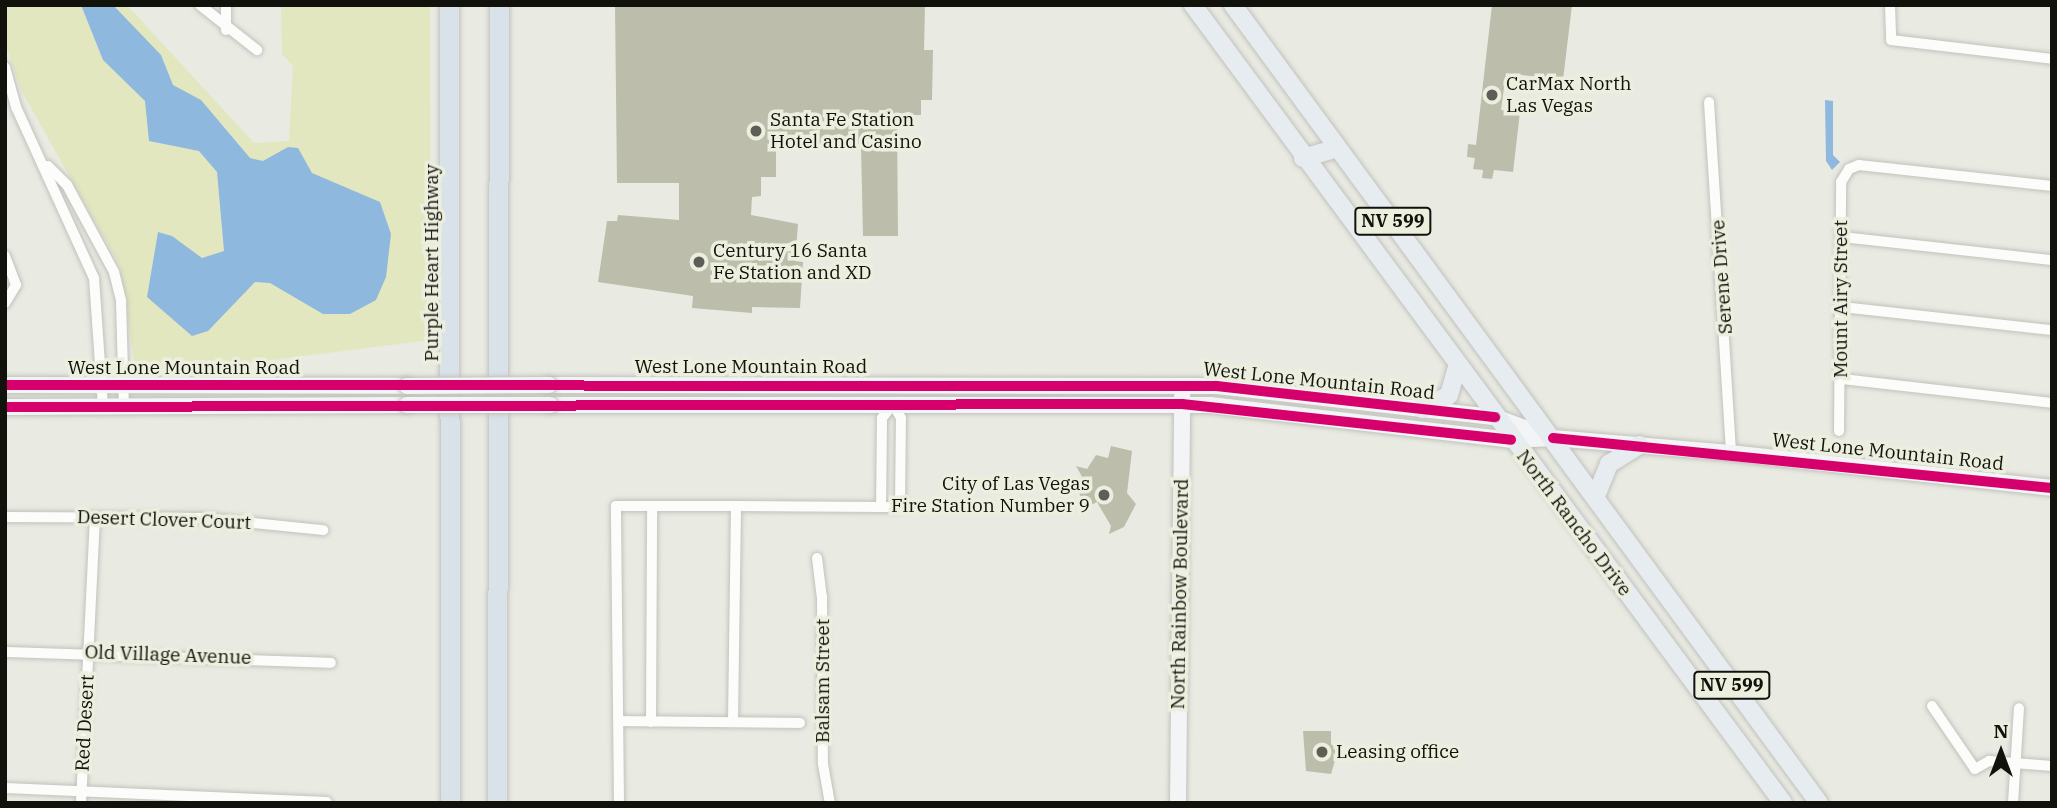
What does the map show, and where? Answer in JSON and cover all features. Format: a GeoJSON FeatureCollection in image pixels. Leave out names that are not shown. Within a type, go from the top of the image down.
{"type":"FeatureCollection","features":[{"type":"Feature","properties":{"kind":"highway","name":"Purple Heart Highway"},"geometry":{"type":"LineString","coordinates":[[449,5],[450,803]]}},
{"type":"Feature","properties":{"kind":"highway"},"geometry":{"type":"LineString","coordinates":[[497,803],[499,5]]}},
{"type":"Feature","properties":{"kind":"highway"},"geometry":{"type":"LineString","coordinates":[[498,727],[511,803]]}},
{"type":"Feature","properties":{"kind":"main road","name":"North Rancho Drive"},"geometry":{"type":"LineString","coordinates":[[1193,5],[1457,367],[1783,803]]}},
{"type":"Feature","properties":{"kind":"main road","name":"North Rancho Drive"},"geometry":{"type":"LineString","coordinates":[[1233,5],[1597,496],[1819,803]]}},
{"type":"Feature","properties":{"kind":"main road"},"geometry":{"type":"LineString","coordinates":[[1303,158],[1338,148]]}},
{"type":"Feature","properties":{"kind":"main road"},"geometry":{"type":"LineString","coordinates":[[1422,409],[1449,395],[1457,367]]}},
{"type":"Feature","properties":{"kind":"main road"},"geometry":{"type":"LineString","coordinates":[[1076,384],[1076,403]]}},
{"type":"Feature","properties":{"kind":"main road"},"geometry":{"type":"LineString","coordinates":[[1104,384],[1104,403]]}},
{"type":"Feature","properties":{"kind":"main road","name":"West Lone Mountain Road"},"geometry":{"type":"LineString","coordinates":[[5,385],[1182,385],[1494,417],[1553,438]]}},
{"type":"Feature","properties":{"kind":"main road"},"geometry":{"type":"LineString","coordinates":[[893,385],[893,404]]}},
{"type":"Feature","properties":{"kind":"main road"},"geometry":{"type":"LineString","coordinates":[[933,385],[933,404]]}},
{"type":"Feature","properties":{"kind":"main road"},"geometry":{"type":"LineString","coordinates":[[987,404],[988,385]]}},
{"type":"Feature","properties":{"kind":"main road"},"geometry":{"type":"LineString","coordinates":[[1004,385],[1004,404]]}},
{"type":"Feature","properties":{"kind":"main road","name":"North Rainbow Boulevard"},"geometry":{"type":"LineString","coordinates":[[1178,803],[1182,385]]}},
{"type":"Feature","properties":{"kind":"main road","name":"West Lone Mountain Road"},"geometry":{"type":"LineString","coordinates":[[5,407],[1182,404],[1511,440],[1553,438],[1731,453],[2052,488]]}},
{"type":"Feature","properties":{"kind":"main road"},"geometry":{"type":"LineString","coordinates":[[1597,496],[1609,464],[1640,445]]}},
{"type":"Feature","properties":{"kind":"street"},"geometry":{"type":"LineString","coordinates":[[200,5],[226,30],[257,50]]}},
{"type":"Feature","properties":{"kind":"street"},"geometry":{"type":"LineString","coordinates":[[226,5],[226,30]]}},
{"type":"Feature","properties":{"kind":"street"},"geometry":{"type":"LineString","coordinates":[[1891,5],[1892,40],[2052,59]]}},
{"type":"Feature","properties":{"kind":"street"},"geometry":{"type":"LineString","coordinates":[[5,67],[16,107],[46,164],[74,197],[114,272],[124,406]]}},
{"type":"Feature","properties":{"kind":"street","name":"Serene Drive"},"geometry":{"type":"LineString","coordinates":[[1709,102],[1731,453]]}},
{"type":"Feature","properties":{"kind":"street"},"geometry":{"type":"LineString","coordinates":[[46,164],[54,194],[94,278],[103,406]]}},
{"type":"Feature","properties":{"kind":"street","name":"Mount Airy Street"},"geometry":{"type":"LineString","coordinates":[[1839,430],[1842,379],[1841,182],[1849,169],[1859,165],[2052,186]]}},
{"type":"Feature","properties":{"kind":"street"},"geometry":{"type":"LineString","coordinates":[[1842,237],[2052,260]]}},
{"type":"Feature","properties":{"kind":"street"},"geometry":{"type":"LineString","coordinates":[[5,256],[14,272],[14,293],[5,303]]}},
{"type":"Feature","properties":{"kind":"street"},"geometry":{"type":"LineString","coordinates":[[1842,307],[2052,330]]}},
{"type":"Feature","properties":{"kind":"street"},"geometry":{"type":"LineString","coordinates":[[1842,379],[2052,402]]}},
{"type":"Feature","properties":{"kind":"street"},"geometry":{"type":"LineString","coordinates":[[619,803],[620,721],[615,710],[616,506],[736,506],[881,507],[900,507],[901,418],[893,404],[882,418],[881,507]]}},
{"type":"Feature","properties":{"kind":"street"},"geometry":{"type":"LineString","coordinates":[[651,722],[652,506]]}},
{"type":"Feature","properties":{"kind":"street"},"geometry":{"type":"LineString","coordinates":[[733,722],[736,506]]}},
{"type":"Feature","properties":{"kind":"street","name":"Desert Clover Court"},"geometry":{"type":"LineString","coordinates":[[5,517],[204,518],[323,530]]}},
{"type":"Feature","properties":{"kind":"street","name":"Red Desert"},"geometry":{"type":"LineString","coordinates":[[81,803],[95,517]]}},
{"type":"Feature","properties":{"kind":"street","name":"Balsam Street"},"geometry":{"type":"LineString","coordinates":[[817,558],[822,596],[823,764],[830,803]]}},
{"type":"Feature","properties":{"kind":"street","name":"Old Village Avenue"},"geometry":{"type":"LineString","coordinates":[[5,652],[88,652],[331,663]]}},
{"type":"Feature","properties":{"kind":"street"},"geometry":{"type":"LineString","coordinates":[[1932,706],[1975,769],[1989,761],[2052,766]]}},
{"type":"Feature","properties":{"kind":"street"},"geometry":{"type":"LineString","coordinates":[[2013,803],[2019,708]]}},
{"type":"Feature","properties":{"kind":"street"},"geometry":{"type":"LineString","coordinates":[[620,721],[800,723]]}},
{"type":"Feature","properties":{"kind":"street"},"geometry":{"type":"LineString","coordinates":[[5,788],[327,802]]}},
{"type":"Feature","properties":{"kind":"green space"},"geometry":{"type":"Polygon","coordinates":[[[5,5],[127,5],[254,143],[289,141],[293,66],[282,54],[281,5],[430,5],[431,340],[199,369],[156,373],[135,368],[120,266],[21,90],[5,43],[5,5]]]}},
{"type":"Feature","properties":{"kind":"water"},"geometry":{"type":"Polygon","coordinates":[[[81,5],[113,5],[161,55],[173,85],[201,100],[250,158],[263,161],[288,147],[298,148],[312,173],[380,202],[391,234],[386,277],[376,300],[350,314],[323,314],[270,283],[255,282],[208,331],[192,336],[147,297],[158,232],[172,236],[202,258],[224,251],[217,172],[199,151],[149,141],[145,101],[103,60],[81,5]]]}},
{"type":"Feature","properties":{"kind":"water"},"geometry":{"type":"Polygon","coordinates":[[[1825,100],[1833,101],[1833,155],[1840,162],[1832,170],[1826,161],[1825,100]]]}},
{"type":"Feature","properties":{"kind":"building","name":"Santa Fe Station Hotel and Casino"},"geometry":{"type":"Polygon","coordinates":[[[615,5],[925,5],[924,50],[933,50],[932,100],[921,100],[921,115],[897,115],[898,236],[863,236],[861,146],[776,147],[776,177],[761,177],[761,196],[752,197],[751,215],[798,224],[795,261],[803,262],[800,308],[752,307],[752,313],[692,308],[693,296],[598,282],[607,221],[617,221],[618,215],[679,220],[679,183],[617,183],[615,5]]]}},
{"type":"Feature","properties":{"kind":"building","name":"CarMax North Las Vegas"},"geometry":{"type":"Polygon","coordinates":[[[1492,5],[1572,5],[1563,80],[1506,73],[1501,110],[1520,112],[1513,172],[1494,170],[1492,179],[1482,178],[1483,170],[1473,169],[1475,158],[1467,157],[1468,144],[1476,145],[1492,5]]]}},
{"type":"Feature","properties":{"kind":"building","name":"City of Las Vegas Fire Station Number 9"},"geometry":{"type":"Polygon","coordinates":[[[1111,446],[1132,451],[1127,493],[1136,504],[1124,527],[1109,534],[1111,526],[1097,502],[1087,507],[1075,487],[1085,482],[1076,466],[1087,469],[1096,455],[1108,458],[1111,446]]]}},
{"type":"Feature","properties":{"kind":"building","name":"Leasing office"},"geometry":{"type":"Polygon","coordinates":[[[1303,731],[1331,731],[1331,744],[1338,751],[1331,774],[1306,771],[1303,731]]]}},
{"type":"Feature","properties":{"kind":"cycle path"},"geometry":{"type":"LineString","coordinates":[[5,385],[1217,386],[1495,417]]}},
{"type":"Feature","properties":{"kind":"cycle path"},"geometry":{"type":"LineString","coordinates":[[5,407],[1182,404],[1511,440]]}},
{"type":"Feature","properties":{"kind":"cycle path"},"geometry":{"type":"LineString","coordinates":[[1553,438],[2052,488]]}},
{"type":"Feature","properties":{"kind":"place","name":"CarMax North Las Vegas"},"geometry":{"type":"Point","coordinates":[1492,95]}},
{"type":"Feature","properties":{"kind":"place","name":"Santa Fe Station Hotel and Casino"},"geometry":{"type":"Point","coordinates":[756,131]}},
{"type":"Feature","properties":{"kind":"place","name":"Century 16 Santa Fe Station and XD"},"geometry":{"type":"Point","coordinates":[699,262]}},
{"type":"Feature","properties":{"kind":"place","name":"City of Las Vegas Fire Station Number 9"},"geometry":{"type":"Point","coordinates":[1104,495]}},
{"type":"Feature","properties":{"kind":"place","name":"Leasing office"},"geometry":{"type":"Point","coordinates":[1322,752]}}]}
